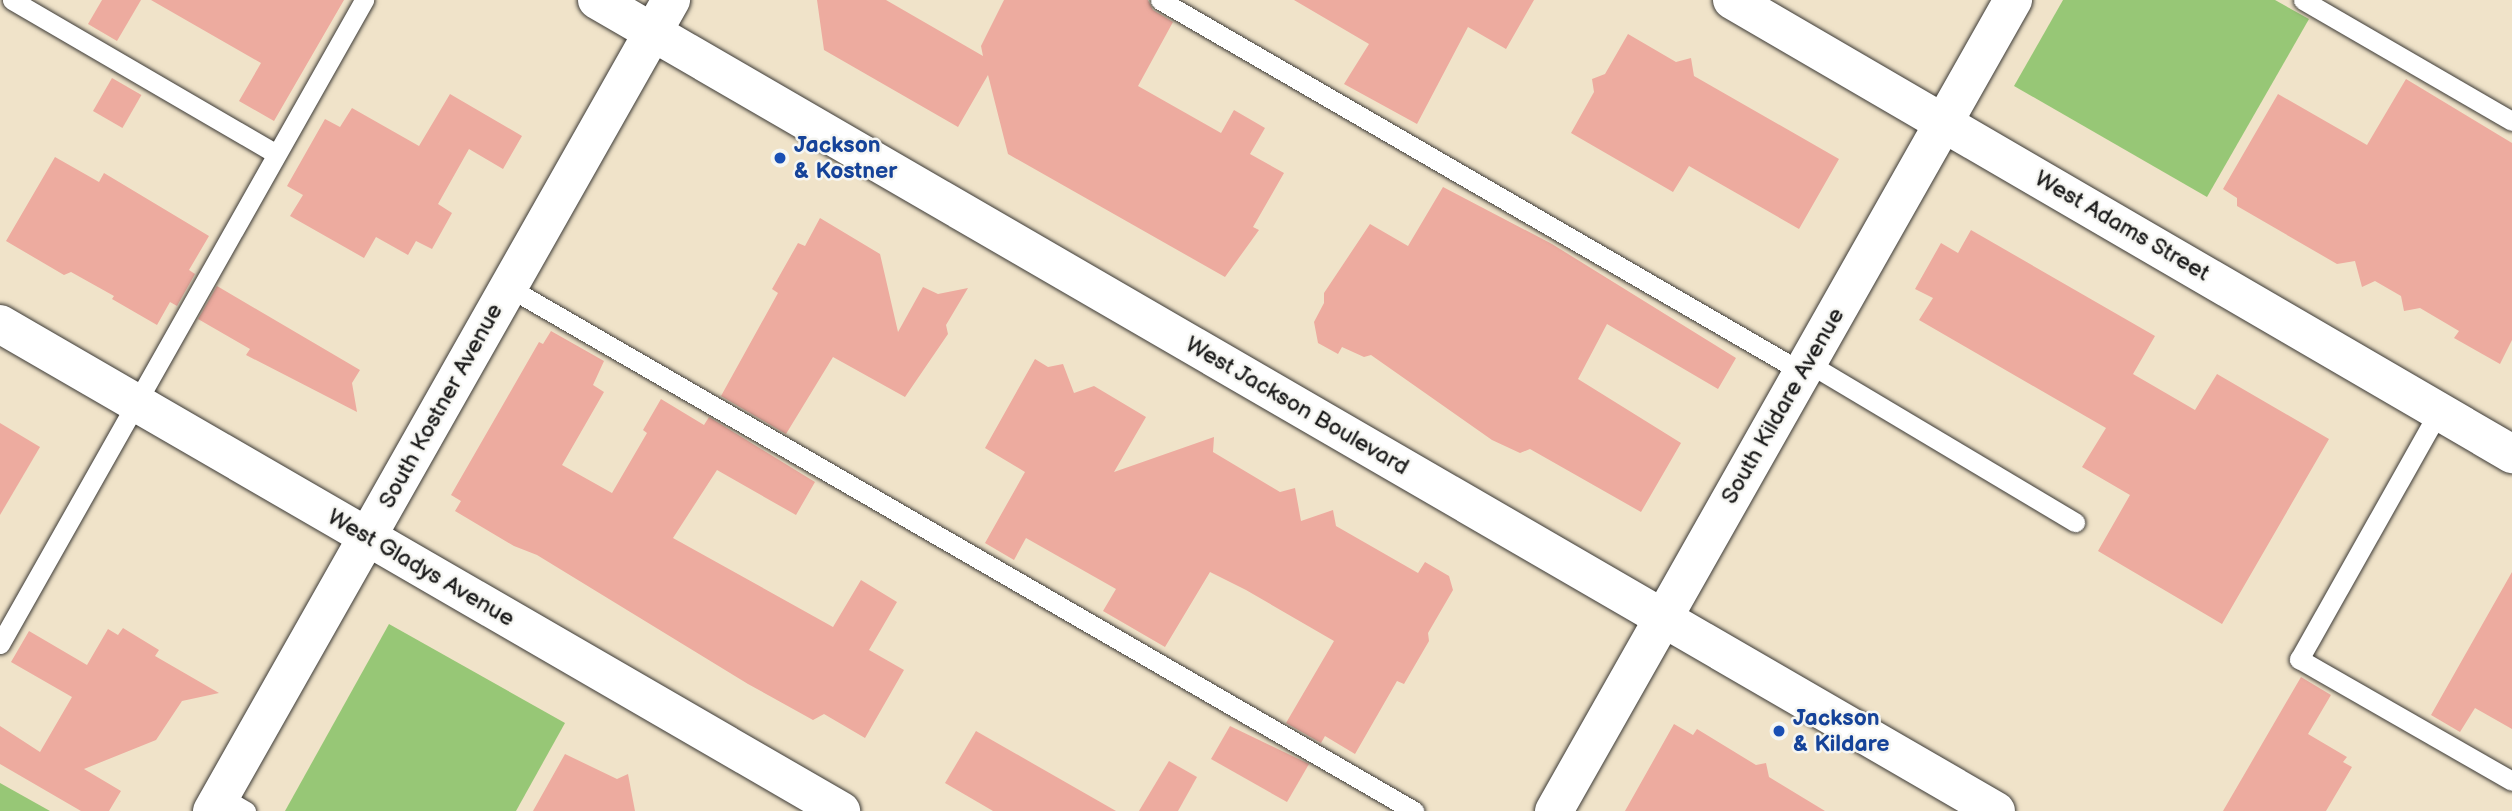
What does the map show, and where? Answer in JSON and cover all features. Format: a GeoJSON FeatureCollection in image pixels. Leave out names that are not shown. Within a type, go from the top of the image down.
{"type":"FeatureCollection","features":[{"type":"Feature","properties":{"kind":"street","name":"West Jackson Boulevard"},"geometry":{"type":"LineString","coordinates":[[597,0],[662,16],[1663,618],[1996,811]]}},
{"type":"Feature","properties":{"kind":"street","name":"West Adams Street"},"geometry":{"type":"LineString","coordinates":[[1732,0],[2512,454]]}},
{"type":"Feature","properties":{"kind":"street","name":"South Kildare Avenue"},"geometry":{"type":"LineString","coordinates":[[1554,811],[2013,0]]}},
{"type":"Feature","properties":{"kind":"street","name":"South Kostner Avenue"},"geometry":{"type":"LineString","coordinates":[[226,806],[367,537],[662,16]]}},
{"type":"Feature","properties":{"kind":"street","name":"West Gladys Avenue"},"geometry":{"type":"LineString","coordinates":[[0,324],[841,811]]}},
{"type":"Feature","properties":{"kind":"lane"},"geometry":{"type":"LineString","coordinates":[[12,0],[277,153]]}},
{"type":"Feature","properties":{"kind":"lane"},"geometry":{"type":"LineString","coordinates":[[0,644],[364,0]]}},
{"type":"Feature","properties":{"kind":"lane"},"geometry":{"type":"LineString","coordinates":[[1160,0],[2075,523]]}},
{"type":"Feature","properties":{"kind":"lane"},"geometry":{"type":"LineString","coordinates":[[2303,0],[2512,121]]}},
{"type":"Feature","properties":{"kind":"lane"},"geometry":{"type":"LineString","coordinates":[[508,287],[1414,811]]}},
{"type":"Feature","properties":{"kind":"lane"},"geometry":{"type":"LineString","coordinates":[[2439,411],[2299,659],[2512,781]]}},
{"type":"Feature","properties":{"kind":"green space"},"geometry":{"type":"Polygon","coordinates":[[[2063,0],[2275,0],[2309,19],[2207,197],[2014,86],[2063,0]]]}},
{"type":"Feature","properties":{"kind":"green space"},"geometry":{"type":"Polygon","coordinates":[[[389,624],[565,723],[516,811],[285,811],[389,624]]]}},
{"type":"Feature","properties":{"kind":"green space"},"geometry":{"type":"Polygon","coordinates":[[[0,783],[50,811],[0,811],[0,783]]]}},
{"type":"Feature","properties":{"kind":"building"},"geometry":{"type":"Polygon","coordinates":[[[102,0],[141,0],[117,41],[88,24],[102,0]]]}},
{"type":"Feature","properties":{"kind":"building"},"geometry":{"type":"Polygon","coordinates":[[[151,0],[344,0],[274,121],[239,101],[261,63],[151,0]]]}},
{"type":"Feature","properties":{"kind":"building"},"geometry":{"type":"Polygon","coordinates":[[[817,0],[886,0],[983,56],[981,46],[1004,0],[1148,0],[1153,10],[1173,22],[1138,86],[1221,133],[1234,110],[1265,128],[1250,154],[1284,173],[1253,227],[1259,230],[1225,277],[1008,154],[988,75],[958,127],[824,50],[817,0]]]}},
{"type":"Feature","properties":{"kind":"building"},"geometry":{"type":"Polygon","coordinates":[[[1294,0],[1534,0],[1506,49],[1468,27],[1417,124],[1344,84],[1369,44],[1294,0]]]}},
{"type":"Feature","properties":{"kind":"building"},"geometry":{"type":"Polygon","coordinates":[[[1628,34],[1676,62],[1691,58],[1694,76],[1839,159],[1799,229],[1689,166],[1673,192],[1571,133],[1594,92],[1592,79],[1605,74],[1628,34]]]}},
{"type":"Feature","properties":{"kind":"building"},"geometry":{"type":"Polygon","coordinates":[[[112,78],[141,95],[122,128],[93,111],[112,78]]]}},
{"type":"Feature","properties":{"kind":"building"},"geometry":{"type":"Polygon","coordinates":[[[2406,79],[2512,143],[2512,340],[2500,364],[2454,338],[2459,331],[2420,308],[2404,311],[2401,296],[2375,281],[2362,287],[2355,261],[2337,264],[2237,206],[2237,198],[2223,189],[2278,94],[2367,145],[2406,79]]]}},
{"type":"Feature","properties":{"kind":"building"},"geometry":{"type":"Polygon","coordinates":[[[450,94],[522,136],[503,169],[469,149],[438,204],[452,213],[432,249],[416,241],[408,255],[376,237],[364,258],[290,216],[303,195],[287,186],[325,119],[340,127],[352,108],[419,146],[450,94]]]}},
{"type":"Feature","properties":{"kind":"building"},"geometry":{"type":"Polygon","coordinates":[[[55,157],[99,182],[104,173],[209,236],[189,270],[195,274],[177,306],[170,302],[157,325],[112,299],[114,296],[71,272],[64,275],[6,241],[55,157]]]}},
{"type":"Feature","properties":{"kind":"building"},"geometry":{"type":"Polygon","coordinates":[[[1443,187],[1552,244],[1736,358],[1718,389],[1607,324],[1578,379],[1681,443],[1641,512],[1530,449],[1520,453],[1492,440],[1371,355],[1364,357],[1342,347],[1338,354],[1318,343],[1314,322],[1324,303],[1324,293],[1370,224],[1408,246],[1443,187]]]}},
{"type":"Feature","properties":{"kind":"building"},"geometry":{"type":"Polygon","coordinates":[[[820,218],[880,254],[898,332],[923,287],[938,294],[968,288],[946,325],[948,334],[905,397],[833,357],[786,434],[721,396],[778,293],[772,289],[798,243],[805,246],[820,218]]]}},
{"type":"Feature","properties":{"kind":"building"},"geometry":{"type":"Polygon","coordinates":[[[1971,230],[2155,336],[2133,374],[2195,410],[2217,374],[2329,439],[2222,624],[2098,551],[2130,495],[2082,467],[2106,428],[1919,320],[1933,298],[1915,289],[1941,243],[1958,253],[1971,230]]]}},
{"type":"Feature","properties":{"kind":"building"},"geometry":{"type":"Polygon","coordinates":[[[217,286],[360,370],[352,383],[357,412],[246,355],[250,349],[198,319],[217,286]]]}},
{"type":"Feature","properties":{"kind":"building"},"geometry":{"type":"Polygon","coordinates":[[[551,331],[604,361],[593,385],[604,392],[562,465],[612,493],[647,433],[643,430],[661,399],[704,425],[709,417],[815,482],[796,515],[717,470],[673,538],[833,627],[861,580],[897,602],[869,650],[904,670],[865,738],[824,714],[813,720],[748,684],[537,555],[514,546],[455,511],[461,501],[451,495],[539,342],[543,344],[551,331]]]}},
{"type":"Feature","properties":{"kind":"building"},"geometry":{"type":"Polygon","coordinates":[[[1035,359],[1048,367],[1063,364],[1074,393],[1094,386],[1146,417],[1114,472],[1214,437],[1213,452],[1280,492],[1295,488],[1301,521],[1333,510],[1336,526],[1418,573],[1425,562],[1449,576],[1453,590],[1428,633],[1429,641],[1404,684],[1397,681],[1355,754],[1325,736],[1321,743],[1286,723],[1334,641],[1246,590],[1210,572],[1165,647],[1103,611],[1116,589],[1026,538],[1014,560],[985,543],[1025,472],[985,448],[1035,359]]]}},
{"type":"Feature","properties":{"kind":"building"},"geometry":{"type":"Polygon","coordinates":[[[0,423],[40,447],[0,515],[0,423]]]}},
{"type":"Feature","properties":{"kind":"building"},"geometry":{"type":"Polygon","coordinates":[[[2512,572],[2512,729],[2475,708],[2460,732],[2431,715],[2512,572]]]}},
{"type":"Feature","properties":{"kind":"building"},"geometry":{"type":"Polygon","coordinates":[[[123,628],[159,650],[155,656],[219,693],[182,701],[156,740],[84,769],[121,791],[109,811],[81,811],[0,764],[0,726],[40,752],[72,697],[11,662],[29,631],[87,665],[108,629],[118,635],[123,628]]]}},
{"type":"Feature","properties":{"kind":"building"},"geometry":{"type":"Polygon","coordinates":[[[2301,677],[2331,695],[2308,734],[2347,757],[2343,762],[2352,767],[2326,811],[2223,811],[2301,677]]]}},
{"type":"Feature","properties":{"kind":"building"},"geometry":{"type":"Polygon","coordinates":[[[1674,724],[1693,735],[1697,729],[1756,765],[1766,763],[1769,777],[1825,811],[1625,811],[1674,724]]]}},
{"type":"Feature","properties":{"kind":"building"},"geometry":{"type":"Polygon","coordinates":[[[1230,726],[1309,764],[1287,802],[1211,759],[1230,726]]]}},
{"type":"Feature","properties":{"kind":"building"},"geometry":{"type":"Polygon","coordinates":[[[976,731],[1116,811],[993,811],[945,783],[976,731]]]}},
{"type":"Feature","properties":{"kind":"building"},"geometry":{"type":"Polygon","coordinates":[[[565,754],[617,779],[628,774],[635,811],[533,811],[565,754]]]}},
{"type":"Feature","properties":{"kind":"building"},"geometry":{"type":"Polygon","coordinates":[[[1169,761],[1197,777],[1178,811],[1139,811],[1169,761]]]}},
{"type":"Feature","properties":{"kind":"place","name":"Jackson & Kostner"},"geometry":{"type":"Point","coordinates":[780,158]}},
{"type":"Feature","properties":{"kind":"place","name":"Jackson & Kildare"},"geometry":{"type":"Point","coordinates":[1779,731]}}]}
